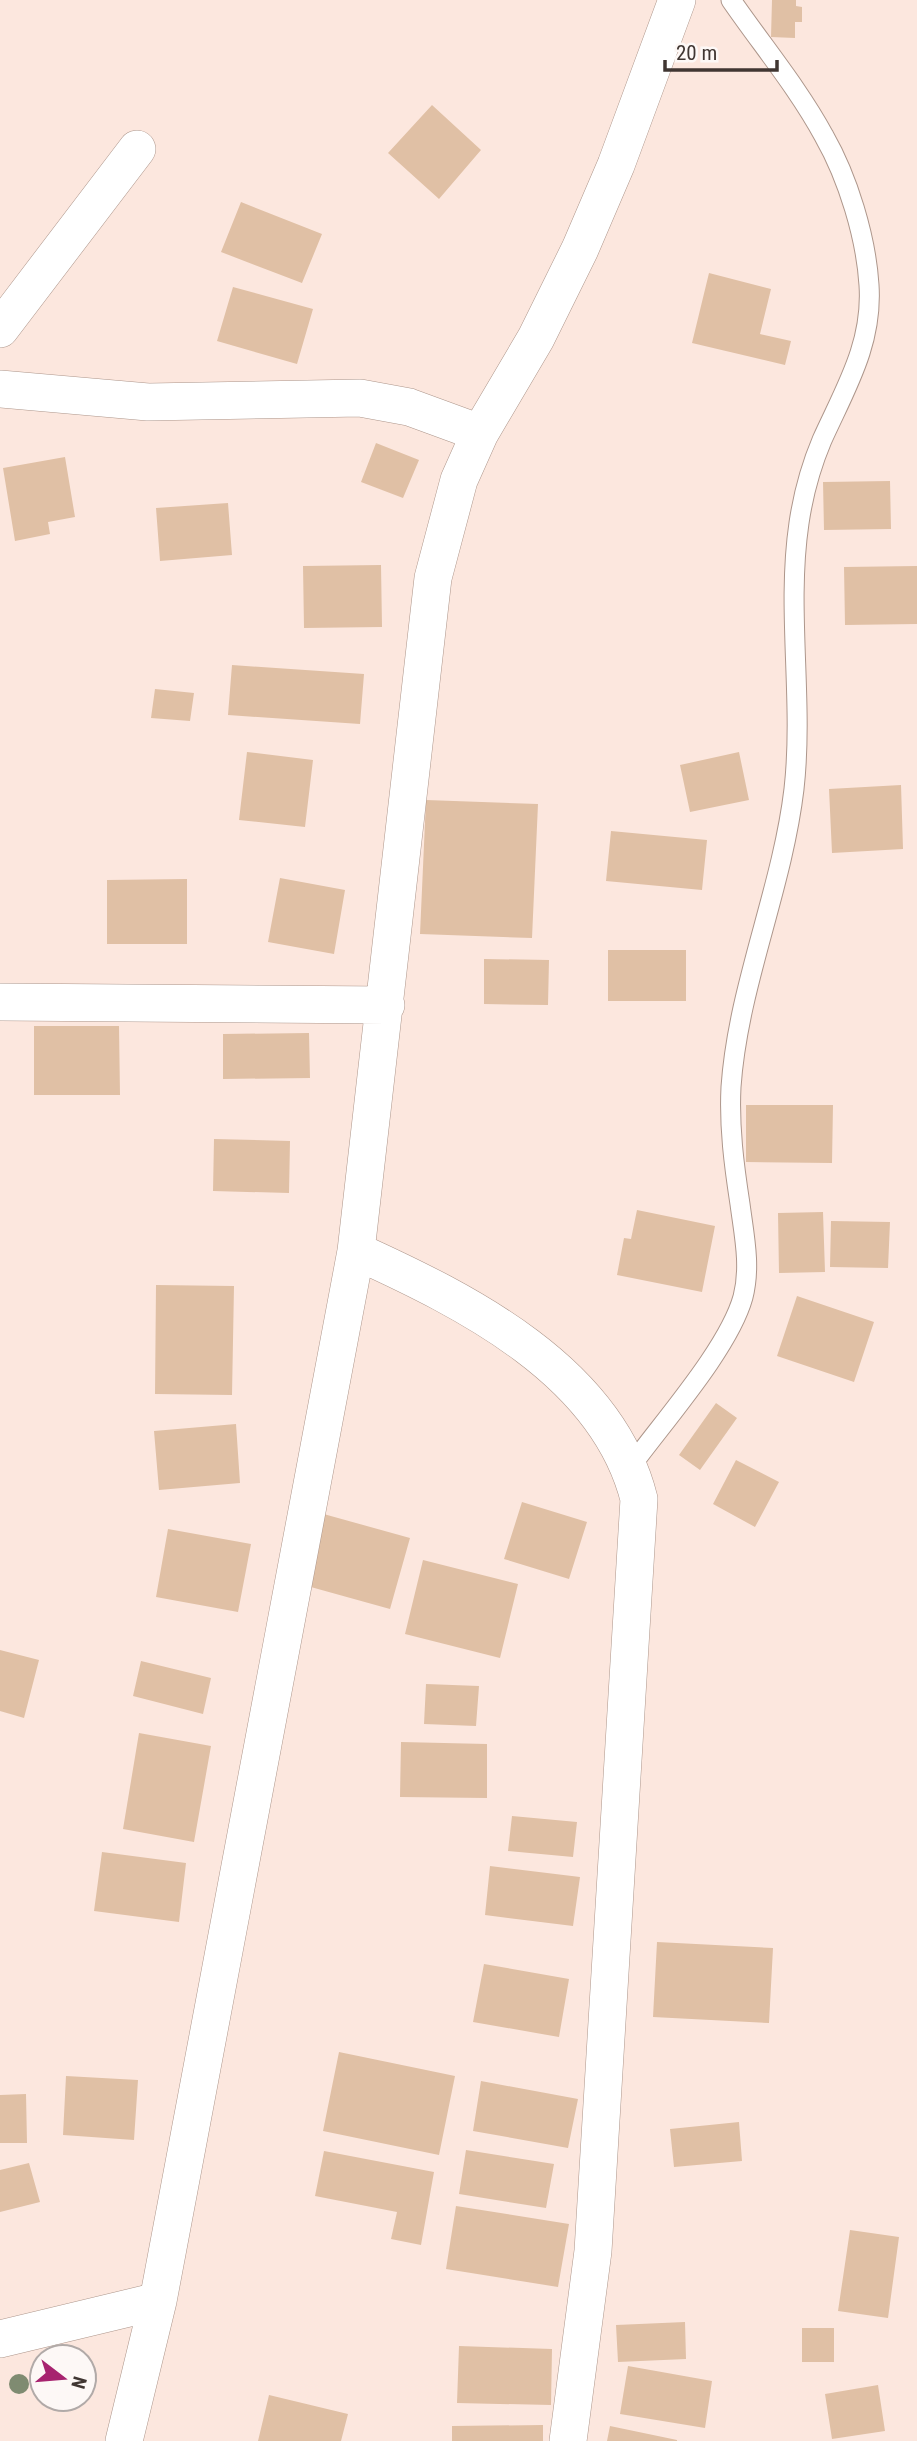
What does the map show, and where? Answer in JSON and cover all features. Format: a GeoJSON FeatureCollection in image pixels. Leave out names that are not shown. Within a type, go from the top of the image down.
{"type":"FeatureCollection","features":[{"type":"Feature","properties":{"kind":"street"},"geometry":{"type":"LineString","coordinates":[[124,2441],[158,2301],[356,1251],[433,578],[459,481],[480,433],[536,338],[580,249],[616,165],[677,0]]}},
{"type":"Feature","properties":{"kind":"street"},"geometry":{"type":"LineString","coordinates":[[0,329],[137,149]]}},
{"type":"Feature","properties":{"kind":"street"},"geometry":{"type":"LineString","coordinates":[[0,389],[148,402],[360,398],[409,407],[480,433]]}},
{"type":"Feature","properties":{"kind":"street"},"geometry":{"type":"LineString","coordinates":[[0,1002],[386,1005]]}},
{"type":"Feature","properties":{"kind":"street"},"geometry":{"type":"LineString","coordinates":[[356,1251],[439,1289],[519,1339],[589,1406],[631,1466],[639,1499],[593,2251],[568,2441]]}},
{"type":"Feature","properties":{"kind":"street"},"geometry":{"type":"LineString","coordinates":[[0,2339],[158,2301]]}},
{"type":"Feature","properties":{"kind":"lane"},"geometry":{"type":"LineString","coordinates":[[631,1466],[728,1334],[743,1295],[747,1256],[731,1139],[731,1090],[739,1030],[793,792],[798,741],[795,562],[799,520],[821,444],[858,365],[869,313],[869,284],[862,245],[830,147],[731,0]]}},
{"type":"Feature","properties":{"kind":"building"},"geometry":{"type":"Polygon","coordinates":[[[772,0],[796,0],[796,6],[802,7],[802,22],[795,22],[795,38],[771,37],[772,0]]]}},
{"type":"Feature","properties":{"kind":"building"},"geometry":{"type":"Polygon","coordinates":[[[432,105],[481,150],[439,199],[388,153],[432,105]]]}},
{"type":"Feature","properties":{"kind":"building"},"geometry":{"type":"Polygon","coordinates":[[[241,202],[322,234],[302,283],[221,252],[241,202]]]}},
{"type":"Feature","properties":{"kind":"building"},"geometry":{"type":"Polygon","coordinates":[[[709,273],[771,289],[760,334],[791,341],[785,365],[692,343],[709,273]]]}},
{"type":"Feature","properties":{"kind":"building"},"geometry":{"type":"Polygon","coordinates":[[[233,287],[313,309],[297,364],[217,341],[233,287]]]}},
{"type":"Feature","properties":{"kind":"building"},"geometry":{"type":"Polygon","coordinates":[[[376,443],[419,460],[403,498],[361,482],[376,443]]]}},
{"type":"Feature","properties":{"kind":"building"},"geometry":{"type":"Polygon","coordinates":[[[65,457],[75,517],[48,522],[50,534],[15,541],[3,468],[65,457]]]}},
{"type":"Feature","properties":{"kind":"building"},"geometry":{"type":"Polygon","coordinates":[[[890,481],[891,529],[824,530],[823,482],[890,481]]]}},
{"type":"Feature","properties":{"kind":"building"},"geometry":{"type":"Polygon","coordinates":[[[228,503],[232,555],[160,561],[156,508],[228,503]]]}},
{"type":"Feature","properties":{"kind":"building"},"geometry":{"type":"Polygon","coordinates":[[[381,565],[382,627],[304,628],[303,566],[381,565]]]}},
{"type":"Feature","properties":{"kind":"building"},"geometry":{"type":"Polygon","coordinates":[[[917,566],[917,624],[845,625],[844,567],[917,566]]]}},
{"type":"Feature","properties":{"kind":"building"},"geometry":{"type":"Polygon","coordinates":[[[232,665],[364,674],[360,724],[228,715],[232,665]]]}},
{"type":"Feature","properties":{"kind":"building"},"geometry":{"type":"Polygon","coordinates":[[[155,689],[194,693],[190,721],[151,718],[155,689]]]}},
{"type":"Feature","properties":{"kind":"building"},"geometry":{"type":"Polygon","coordinates":[[[247,752],[313,760],[305,827],[239,820],[247,752]]]}},
{"type":"Feature","properties":{"kind":"building"},"geometry":{"type":"Polygon","coordinates":[[[739,752],[749,800],[690,812],[680,765],[739,752]]]}},
{"type":"Feature","properties":{"kind":"building"},"geometry":{"type":"Polygon","coordinates":[[[901,785],[903,849],[832,853],[829,789],[901,785]]]}},
{"type":"Feature","properties":{"kind":"building"},"geometry":{"type":"Polygon","coordinates":[[[426,800],[538,804],[532,938],[420,934],[426,800]]]}},
{"type":"Feature","properties":{"kind":"building"},"geometry":{"type":"Polygon","coordinates":[[[611,831],[707,840],[702,890],[606,881],[611,831]]]}},
{"type":"Feature","properties":{"kind":"building"},"geometry":{"type":"Polygon","coordinates":[[[280,878],[345,890],[334,954],[268,942],[280,878]]]}},
{"type":"Feature","properties":{"kind":"building"},"geometry":{"type":"Polygon","coordinates":[[[187,879],[187,944],[107,944],[107,880],[187,879]]]}},
{"type":"Feature","properties":{"kind":"building"},"geometry":{"type":"Polygon","coordinates":[[[608,950],[686,950],[686,1001],[608,1001],[608,950]]]}},
{"type":"Feature","properties":{"kind":"building"},"geometry":{"type":"Polygon","coordinates":[[[484,959],[549,960],[548,1005],[484,1004],[484,959]]]}},
{"type":"Feature","properties":{"kind":"building"},"geometry":{"type":"Polygon","coordinates":[[[34,1026],[119,1026],[120,1095],[34,1095],[34,1026]]]}},
{"type":"Feature","properties":{"kind":"building"},"geometry":{"type":"Polygon","coordinates":[[[309,1033],[310,1078],[223,1079],[223,1034],[309,1033]]]}},
{"type":"Feature","properties":{"kind":"building"},"geometry":{"type":"Polygon","coordinates":[[[746,1105],[833,1105],[832,1163],[746,1162],[746,1105]]]}},
{"type":"Feature","properties":{"kind":"building"},"geometry":{"type":"Polygon","coordinates":[[[214,1139],[290,1141],[289,1193],[213,1191],[214,1139]]]}},
{"type":"Feature","properties":{"kind":"building"},"geometry":{"type":"Polygon","coordinates":[[[637,1210],[715,1226],[702,1292],[617,1275],[624,1238],[631,1239],[637,1210]]]}},
{"type":"Feature","properties":{"kind":"building"},"geometry":{"type":"Polygon","coordinates":[[[823,1212],[825,1272],[779,1273],[778,1213],[823,1212]]]}},
{"type":"Feature","properties":{"kind":"building"},"geometry":{"type":"Polygon","coordinates":[[[831,1221],[890,1222],[888,1268],[830,1267],[831,1221]]]}},
{"type":"Feature","properties":{"kind":"building"},"geometry":{"type":"Polygon","coordinates":[[[156,1285],[234,1286],[232,1395],[155,1394],[156,1285]]]}},
{"type":"Feature","properties":{"kind":"building"},"geometry":{"type":"Polygon","coordinates":[[[797,1296],[874,1322],[854,1382],[777,1356],[797,1296]]]}},
{"type":"Feature","properties":{"kind":"building"},"geometry":{"type":"Polygon","coordinates":[[[716,1403],[737,1418],[700,1470],[679,1455],[716,1403]]]}},
{"type":"Feature","properties":{"kind":"building"},"geometry":{"type":"Polygon","coordinates":[[[236,1424],[240,1483],[159,1490],[154,1431],[236,1424]]]}},
{"type":"Feature","properties":{"kind":"building"},"geometry":{"type":"Polygon","coordinates":[[[736,1460],[779,1482],[755,1527],[713,1504],[736,1460]]]}},
{"type":"Feature","properties":{"kind":"building"},"geometry":{"type":"Polygon","coordinates":[[[522,1502],[587,1522],[569,1579],[504,1559],[522,1502]]]}},
{"type":"Feature","properties":{"kind":"building"},"geometry":{"type":"Polygon","coordinates":[[[320,1513],[410,1538],[390,1609],[300,1584],[320,1513]]]}},
{"type":"Feature","properties":{"kind":"building"},"geometry":{"type":"Polygon","coordinates":[[[168,1529],[251,1544],[238,1612],[156,1597],[168,1529]]]}},
{"type":"Feature","properties":{"kind":"building"},"geometry":{"type":"Polygon","coordinates":[[[423,1560],[518,1584],[500,1658],[405,1634],[423,1560]]]}},
{"type":"Feature","properties":{"kind":"building"},"geometry":{"type":"Polygon","coordinates":[[[0,1650],[39,1660],[24,1718],[0,1711],[0,1650]]]}},
{"type":"Feature","properties":{"kind":"building"},"geometry":{"type":"Polygon","coordinates":[[[141,1661],[211,1678],[203,1714],[133,1696],[141,1661]]]}},
{"type":"Feature","properties":{"kind":"building"},"geometry":{"type":"Polygon","coordinates":[[[426,1684],[479,1686],[476,1726],[424,1724],[426,1684]]]}},
{"type":"Feature","properties":{"kind":"building"},"geometry":{"type":"Polygon","coordinates":[[[139,1733],[211,1746],[194,1842],[123,1829],[139,1733]]]}},
{"type":"Feature","properties":{"kind":"building"},"geometry":{"type":"Polygon","coordinates":[[[401,1742],[487,1744],[487,1798],[400,1797],[401,1742]]]}},
{"type":"Feature","properties":{"kind":"building"},"geometry":{"type":"Polygon","coordinates":[[[512,1816],[577,1822],[573,1857],[508,1851],[512,1816]]]}},
{"type":"Feature","properties":{"kind":"building"},"geometry":{"type":"Polygon","coordinates":[[[102,1852],[186,1863],[179,1922],[94,1911],[102,1852]]]}},
{"type":"Feature","properties":{"kind":"building"},"geometry":{"type":"Polygon","coordinates":[[[490,1866],[580,1877],[573,1926],[485,1915],[490,1866]]]}},
{"type":"Feature","properties":{"kind":"building"},"geometry":{"type":"Polygon","coordinates":[[[657,1942],[773,1948],[769,2023],[653,2017],[657,1942]]]}},
{"type":"Feature","properties":{"kind":"building"},"geometry":{"type":"Polygon","coordinates":[[[484,1964],[569,1979],[559,2037],[473,2022],[484,1964]]]}},
{"type":"Feature","properties":{"kind":"building"},"geometry":{"type":"Polygon","coordinates":[[[339,2052],[455,2076],[439,2155],[323,2131],[339,2052]]]}},
{"type":"Feature","properties":{"kind":"building"},"geometry":{"type":"Polygon","coordinates":[[[66,2076],[138,2080],[134,2140],[63,2135],[66,2076]]]}},
{"type":"Feature","properties":{"kind":"building"},"geometry":{"type":"Polygon","coordinates":[[[481,2081],[578,2099],[568,2148],[473,2131],[481,2081]]]}},
{"type":"Feature","properties":{"kind":"building"},"geometry":{"type":"Polygon","coordinates":[[[26,2094],[27,2143],[0,2143],[0,2095],[26,2094]]]}},
{"type":"Feature","properties":{"kind":"building"},"geometry":{"type":"Polygon","coordinates":[[[739,2122],[742,2161],[674,2167],[670,2129],[739,2122]]]}},
{"type":"Feature","properties":{"kind":"building"},"geometry":{"type":"Polygon","coordinates":[[[466,2150],[554,2164],[546,2208],[459,2194],[466,2150]]]}},
{"type":"Feature","properties":{"kind":"building"},"geometry":{"type":"Polygon","coordinates":[[[324,2151],[434,2172],[421,2245],[391,2239],[397,2212],[315,2196],[324,2151]]]}},
{"type":"Feature","properties":{"kind":"building"},"geometry":{"type":"Polygon","coordinates":[[[29,2163],[40,2202],[0,2212],[0,2170],[29,2163]]]}},
{"type":"Feature","properties":{"kind":"building"},"geometry":{"type":"Polygon","coordinates":[[[456,2206],[569,2224],[558,2287],[446,2269],[456,2206]]]}},
{"type":"Feature","properties":{"kind":"building"},"geometry":{"type":"Polygon","coordinates":[[[850,2230],[899,2237],[888,2318],[838,2311],[850,2230]]]}},
{"type":"Feature","properties":{"kind":"building"},"geometry":{"type":"Polygon","coordinates":[[[685,2322],[686,2359],[618,2362],[616,2325],[685,2322]]]}},
{"type":"Feature","properties":{"kind":"building"},"geometry":{"type":"Polygon","coordinates":[[[802,2328],[834,2328],[834,2362],[802,2362],[802,2328]]]}},
{"type":"Feature","properties":{"kind":"building"},"geometry":{"type":"Polygon","coordinates":[[[459,2346],[552,2349],[551,2405],[457,2403],[459,2346]]]}},
{"type":"Feature","properties":{"kind":"building"},"geometry":{"type":"Polygon","coordinates":[[[628,2366],[712,2381],[705,2428],[620,2414],[628,2366]]]}},
{"type":"Feature","properties":{"kind":"building"},"geometry":{"type":"Polygon","coordinates":[[[878,2385],[885,2431],[832,2439],[825,2394],[878,2385]]]}},
{"type":"Feature","properties":{"kind":"building"},"geometry":{"type":"Polygon","coordinates":[[[269,2395],[348,2414],[341,2441],[258,2441],[269,2395]]]}},
{"type":"Feature","properties":{"kind":"building"},"geometry":{"type":"Polygon","coordinates":[[[543,2425],[543,2441],[452,2441],[452,2426],[543,2425]]]}},
{"type":"Feature","properties":{"kind":"building"},"geometry":{"type":"Polygon","coordinates":[[[610,2426],[677,2440],[677,2441],[607,2441],[610,2426]]]}}]}
